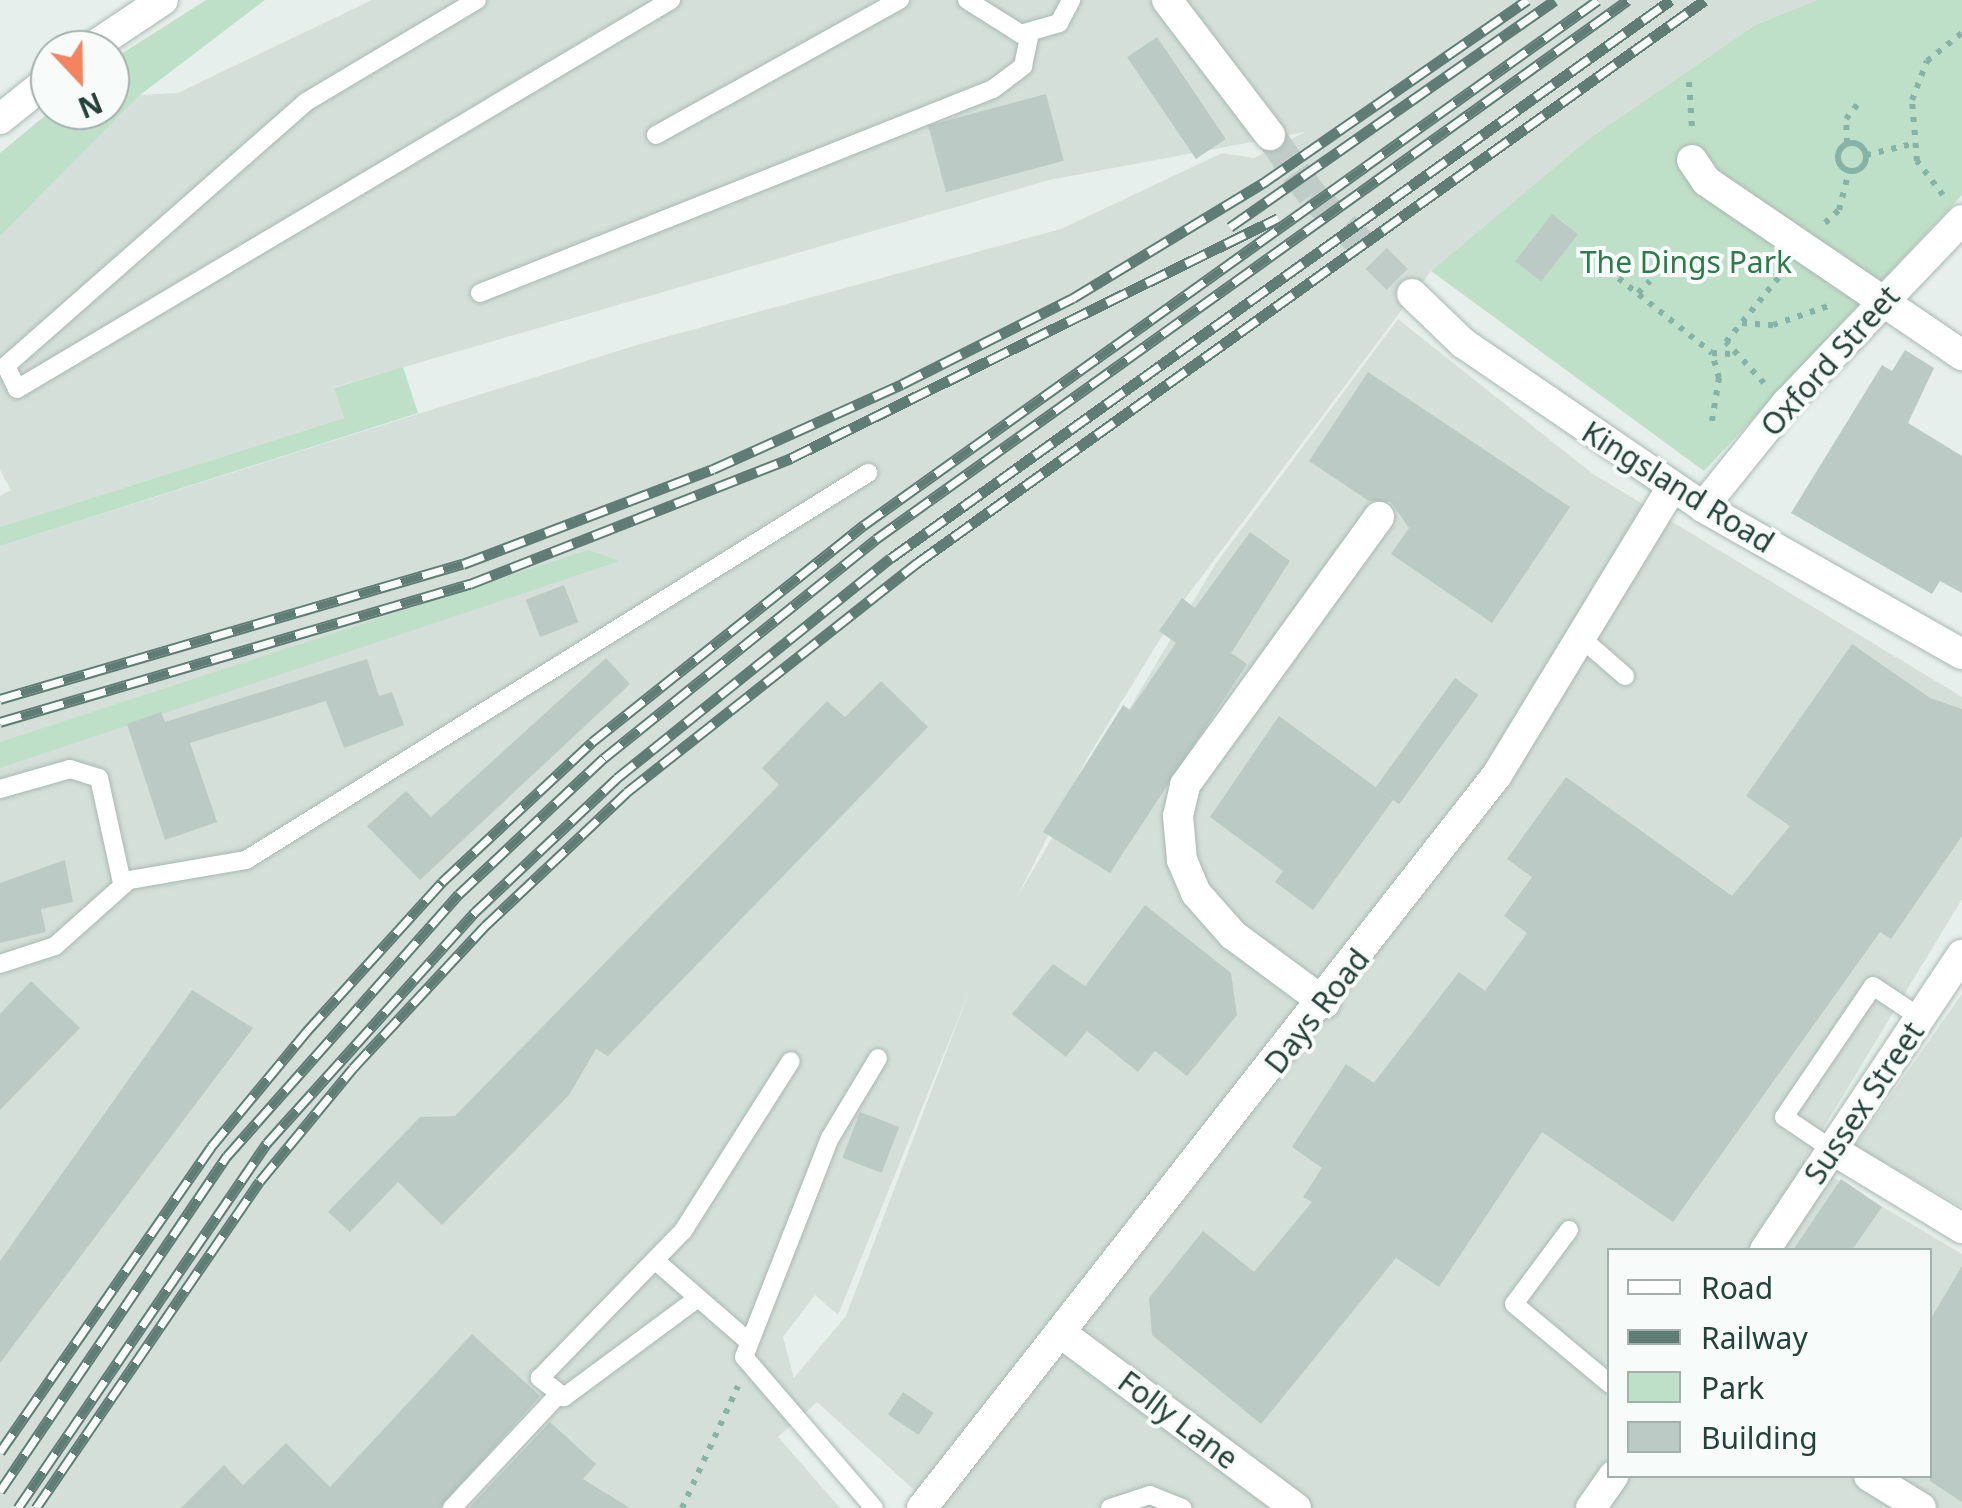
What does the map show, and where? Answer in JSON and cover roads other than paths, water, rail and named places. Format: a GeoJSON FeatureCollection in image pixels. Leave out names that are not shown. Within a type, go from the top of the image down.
{"type":"FeatureCollection","features":[{"type":"Feature","properties":{"kind":"street"},"geometry":{"type":"LineString","coordinates":[[118,30],[163,0]]}},
{"type":"Feature","properties":{"kind":"street"},"geometry":{"type":"LineString","coordinates":[[1167,0],[1270,134]]}},
{"type":"Feature","properties":{"kind":"street"},"geometry":{"type":"LineString","coordinates":[[0,120],[30,96]]}},
{"type":"Feature","properties":{"kind":"street"},"geometry":{"type":"LineString","coordinates":[[1692,160],[1706,181],[1790,257],[1962,355]]}},
{"type":"Feature","properties":{"kind":"street","name":"Oxford Street"},"geometry":{"type":"LineString","coordinates":[[1703,508],[1788,403],[1878,308],[1956,211]]}},
{"type":"Feature","properties":{"kind":"street","name":"Kingsland Road"},"geometry":{"type":"LineString","coordinates":[[1412,294],[1463,343],[1703,508],[1962,654]]}},
{"type":"Feature","properties":{"kind":"street","name":"Days Road"},"geometry":{"type":"LineString","coordinates":[[922,1508],[1325,1003],[1497,775],[1672,486]]}},
{"type":"Feature","properties":{"kind":"street"},"geometry":{"type":"LineString","coordinates":[[1325,1003],[1232,935],[1196,893],[1182,860],[1178,816],[1185,785],[1379,517]]}},
{"type":"Feature","properties":{"kind":"street","name":"Sussex Street"},"geometry":{"type":"LineString","coordinates":[[1766,1248],[1962,955]]}},
{"type":"Feature","properties":{"kind":"street"},"geometry":{"type":"LineString","coordinates":[[1833,1150],[1962,1228]]}},
{"type":"Feature","properties":{"kind":"street","name":"Folly Lane"},"geometry":{"type":"LineString","coordinates":[[1060,1332],[1296,1508]]}},
{"type":"Feature","properties":{"kind":"street"},"geometry":{"type":"LineString","coordinates":[[1591,1508],[1612,1478]]}},
{"type":"Feature","properties":{"kind":"street"},"geometry":{"type":"LineString","coordinates":[[1872,1478],[1921,1508]]}},
{"type":"Feature","properties":{"kind":"lane"},"geometry":{"type":"LineString","coordinates":[[477,0],[306,102],[6,366],[18,389],[671,0]]}},
{"type":"Feature","properties":{"kind":"lane"},"geometry":{"type":"LineString","coordinates":[[656,134],[900,0]]}},
{"type":"Feature","properties":{"kind":"lane"},"geometry":{"type":"LineString","coordinates":[[968,0],[998,26],[1030,33],[1059,23],[1071,0]]}},
{"type":"Feature","properties":{"kind":"lane"},"geometry":{"type":"LineString","coordinates":[[480,293],[993,90],[1023,66],[1030,33]]}},
{"type":"Feature","properties":{"kind":"lane"},"geometry":{"type":"LineString","coordinates":[[0,964],[55,946],[122,883],[241,862],[868,473]]}},
{"type":"Feature","properties":{"kind":"lane"},"geometry":{"type":"LineString","coordinates":[[1579,636],[1625,676]]}},
{"type":"Feature","properties":{"kind":"lane"},"geometry":{"type":"LineString","coordinates":[[0,789],[70,769],[99,778],[122,883]]}},
{"type":"Feature","properties":{"kind":"lane"},"geometry":{"type":"LineString","coordinates":[[1833,1150],[1784,1117],[1873,986],[1921,1018]]}},
{"type":"Feature","properties":{"kind":"lane"},"geometry":{"type":"LineString","coordinates":[[874,1508],[749,1372],[748,1342],[830,1138],[878,1058]]}},
{"type":"Feature","properties":{"kind":"lane"},"geometry":{"type":"LineString","coordinates":[[558,1395],[540,1378],[657,1262],[712,1192],[791,1061]]}},
{"type":"Feature","properties":{"kind":"lane"},"geometry":{"type":"LineString","coordinates":[[1569,1230],[1514,1304],[1607,1382]]}},
{"type":"Feature","properties":{"kind":"lane"},"geometry":{"type":"LineString","coordinates":[[657,1262],[748,1342]]}},
{"type":"Feature","properties":{"kind":"lane"},"geometry":{"type":"LineString","coordinates":[[452,1508],[558,1395],[698,1298]]}},
{"type":"Feature","properties":{"kind":"lane"},"geometry":{"type":"LineString","coordinates":[[1110,1508],[1150,1496],[1182,1508]]}},
{"type":"Feature","properties":{"kind":"tunnel"},"geometry":{"type":"LineString","coordinates":[[1270,135],[1312,195],[1412,294]]}},
{"type":"Feature","properties":{"kind":"railway"},"geometry":{"type":"LineString","coordinates":[[0,699],[463,564],[713,469],[902,384],[1073,298],[1266,181],[1527,0]]}},
{"type":"Feature","properties":{"kind":"railway"},"geometry":{"type":"LineString","coordinates":[[1230,227],[1555,0]]}},
{"type":"Feature","properties":{"kind":"railway"},"geometry":{"type":"LineString","coordinates":[[0,1452],[211,1147],[307,1031],[442,882],[592,742],[864,525],[1598,0]]}},
{"type":"Feature","properties":{"kind":"railway"},"geometry":{"type":"LineString","coordinates":[[0,1491],[227,1156],[459,894],[604,758],[876,539],[1628,0]]}},
{"type":"Feature","properties":{"kind":"railway"},"geometry":{"type":"LineString","coordinates":[[18,1508],[267,1143],[475,912],[617,778],[891,558],[1671,0]]}},
{"type":"Feature","properties":{"kind":"railway"},"geometry":{"type":"LineString","coordinates":[[36,1508],[260,1181],[353,1068],[485,926],[627,792],[917,563],[1705,0]]}},
{"type":"Feature","properties":{"kind":"railway"},"geometry":{"type":"LineString","coordinates":[[0,722],[470,584],[791,458],[1278,218]]}},
{"type":"Feature","properties":{"kind":"park label","name":"The Dings Park"},"geometry":{"type":"Point","coordinates":[1686,262]}}]}
